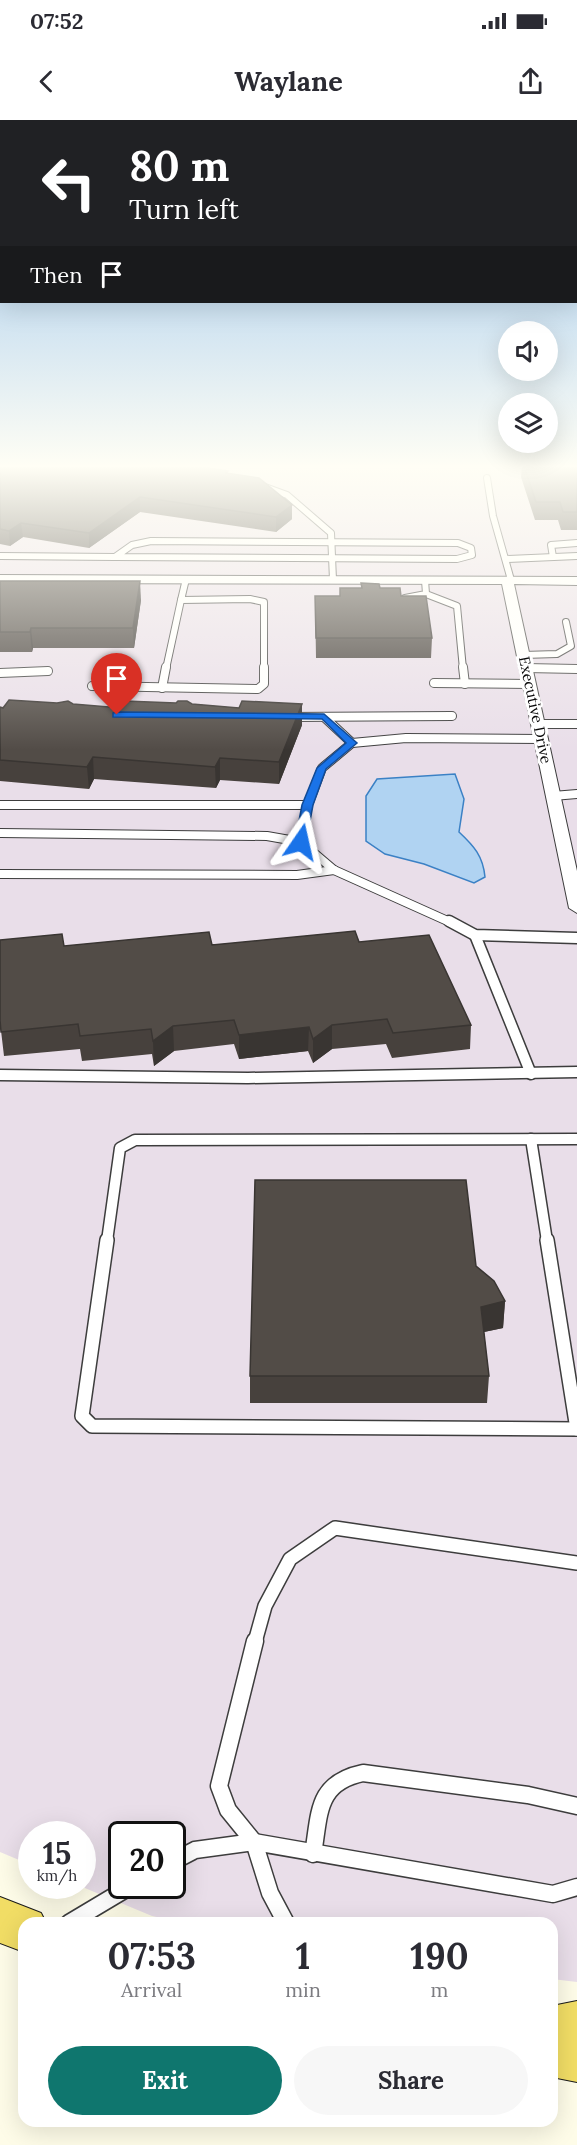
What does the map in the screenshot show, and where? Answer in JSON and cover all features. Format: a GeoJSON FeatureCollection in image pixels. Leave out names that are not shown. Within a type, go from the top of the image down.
{"type":"FeatureCollection","features":[{"type":"Feature","properties":{"kind":"main road"},"geometry":{"type":"LineString","coordinates":[[0,1920],[18,1927]]}},
{"type":"Feature","properties":{"kind":"main road"},"geometry":{"type":"LineString","coordinates":[[558,2030],[577,2026]]}},
{"type":"Feature","properties":{"kind":"main road"},"geometry":{"type":"LineString","coordinates":[[558,2053],[577,2057]]}},
{"type":"Feature","properties":{"kind":"street"},"geometry":{"type":"LineString","coordinates":[[0,579],[577,581]]}},
{"type":"Feature","properties":{"kind":"street","name":"Executive Drive"},"geometry":{"type":"LineString","coordinates":[[509,580],[577,908]]}},
{"type":"Feature","properties":{"kind":"lane"},"geometry":{"type":"LineString","coordinates":[[332,560],[333,580]]}},
{"type":"Feature","properties":{"kind":"lane"},"geometry":{"type":"LineString","coordinates":[[506,560],[509,580]]}},
{"type":"Feature","properties":{"kind":"lane"},"geometry":{"type":"LineString","coordinates":[[162,688],[186,579]]}},
{"type":"Feature","properties":{"kind":"lane"},"geometry":{"type":"LineString","coordinates":[[425,580],[426,594]]}},
{"type":"Feature","properties":{"kind":"lane"},"geometry":{"type":"LineString","coordinates":[[398,598],[426,594],[457,606],[465,684]]}},
{"type":"Feature","properties":{"kind":"lane"},"geometry":{"type":"LineString","coordinates":[[92,686],[258,689],[264,684],[264,602],[249,599],[181,600]]}},
{"type":"Feature","properties":{"kind":"lane"},"geometry":{"type":"LineString","coordinates":[[524,661],[557,654],[570,646],[566,622]]}},
{"type":"Feature","properties":{"kind":"lane"},"geometry":{"type":"LineString","coordinates":[[524,661],[577,669]]}},
{"type":"Feature","properties":{"kind":"lane"},"geometry":{"type":"LineString","coordinates":[[0,673],[48,671]]}},
{"type":"Feature","properties":{"kind":"lane"},"geometry":{"type":"LineString","coordinates":[[434,683],[530,684]]}},
{"type":"Feature","properties":{"kind":"lane"},"geometry":{"type":"LineString","coordinates":[[277,717],[452,716]]}},
{"type":"Feature","properties":{"kind":"lane"},"geometry":{"type":"LineString","coordinates":[[324,717],[352,743]]}},
{"type":"Feature","properties":{"kind":"lane"},"geometry":{"type":"LineString","coordinates":[[301,842],[308,805],[322,768],[352,743],[539,731],[577,724]]}},
{"type":"Feature","properties":{"kind":"lane"},"geometry":{"type":"LineString","coordinates":[[553,796],[577,794]]}},
{"type":"Feature","properties":{"kind":"lane"},"geometry":{"type":"LineString","coordinates":[[0,805],[308,805]]}},
{"type":"Feature","properties":{"kind":"lane"},"geometry":{"type":"LineString","coordinates":[[0,833],[267,836],[301,842],[334,870],[436,914],[475,935],[577,938]]}},
{"type":"Feature","properties":{"kind":"lane"},"geometry":{"type":"LineString","coordinates":[[0,874],[297,875],[334,870]]}},
{"type":"Feature","properties":{"kind":"lane"},"geometry":{"type":"LineString","coordinates":[[475,935],[531,1074]]}},
{"type":"Feature","properties":{"kind":"lane"},"geometry":{"type":"LineString","coordinates":[[0,1075],[248,1078],[531,1074],[577,1071]]}},
{"type":"Feature","properties":{"kind":"lane"},"geometry":{"type":"LineString","coordinates":[[531,1139],[577,1429],[92,1426],[82,1416],[120,1148],[135,1140],[531,1139],[577,1139]]}},
{"type":"Feature","properties":{"kind":"lane"},"geometry":{"type":"LineString","coordinates":[[283,1917],[270,1893],[254,1842],[228,1810],[219,1786],[239,1698],[265,1606],[290,1559],[335,1528],[577,1563]]}},
{"type":"Feature","properties":{"kind":"lane"},"geometry":{"type":"LineString","coordinates":[[313,1854],[324,1802],[331,1786],[346,1777],[363,1773],[528,1795],[577,1806]]}},
{"type":"Feature","properties":{"kind":"lane"},"geometry":{"type":"LineString","coordinates":[[186,1855],[195,1850],[254,1842],[553,1894],[577,1887]]}},
{"type":"Feature","properties":{"kind":"lane"},"geometry":{"type":"LineString","coordinates":[[79,1917],[109,1899]]}},
{"type":"Feature","properties":{"kind":"shaded area"},"geometry":{"type":"Polygon","coordinates":[[[0,560],[577,560],[577,1982],[558,1980],[558,1917],[157,1917],[111,1899],[186,1899],[186,1821],[108,1821],[108,1898],[96,1893],[96,1821],[18,1821],[18,1860],[0,1852],[0,560]]]}},
{"type":"Feature","properties":{"kind":"water"},"geometry":{"type":"Polygon","coordinates":[[[455,774],[464,799],[459,832],[477,852],[485,877],[474,883],[424,864],[385,854],[366,841],[366,796],[377,779],[455,774]]]}},
{"type":"Feature","properties":{"kind":"building"},"geometry":{"type":"Polygon","coordinates":[[[0,581],[140,581],[133,628],[31,628],[30,632],[0,632],[0,581]]]}},
{"type":"Feature","properties":{"kind":"building"},"geometry":{"type":"Polygon","coordinates":[[[361,583],[379,584],[380,588],[400,588],[401,596],[426,596],[432,638],[316,638],[315,596],[340,596],[340,588],[362,588],[361,583]]]}},
{"type":"Feature","properties":{"kind":"building"},"geometry":{"type":"Polygon","coordinates":[[[9,700],[57,703],[68,701],[73,704],[121,708],[125,701],[176,703],[187,701],[192,704],[239,708],[242,701],[302,704],[279,762],[220,758],[215,767],[93,757],[87,767],[0,760],[0,707],[3,708],[9,700]]]}},
{"type":"Feature","properties":{"kind":"building"},"geometry":{"type":"Polygon","coordinates":[[[355,931],[359,942],[429,935],[471,1025],[393,1033],[387,1019],[332,1025],[313,1039],[309,1027],[239,1035],[234,1020],[173,1026],[153,1041],[151,1029],[80,1036],[78,1024],[1,1032],[0,940],[62,934],[64,946],[209,932],[212,945],[355,931]]]}},
{"type":"Feature","properties":{"kind":"building"},"geometry":{"type":"Polygon","coordinates":[[[255,1180],[466,1180],[476,1266],[494,1281],[505,1301],[481,1307],[489,1376],[250,1376],[255,1180]]]}},
{"type":"Feature","properties":{"kind":"route"},"geometry":{"type":"LineString","coordinates":[[117,715],[324,717],[352,743],[322,768],[308,805],[301,842]]}}]}
